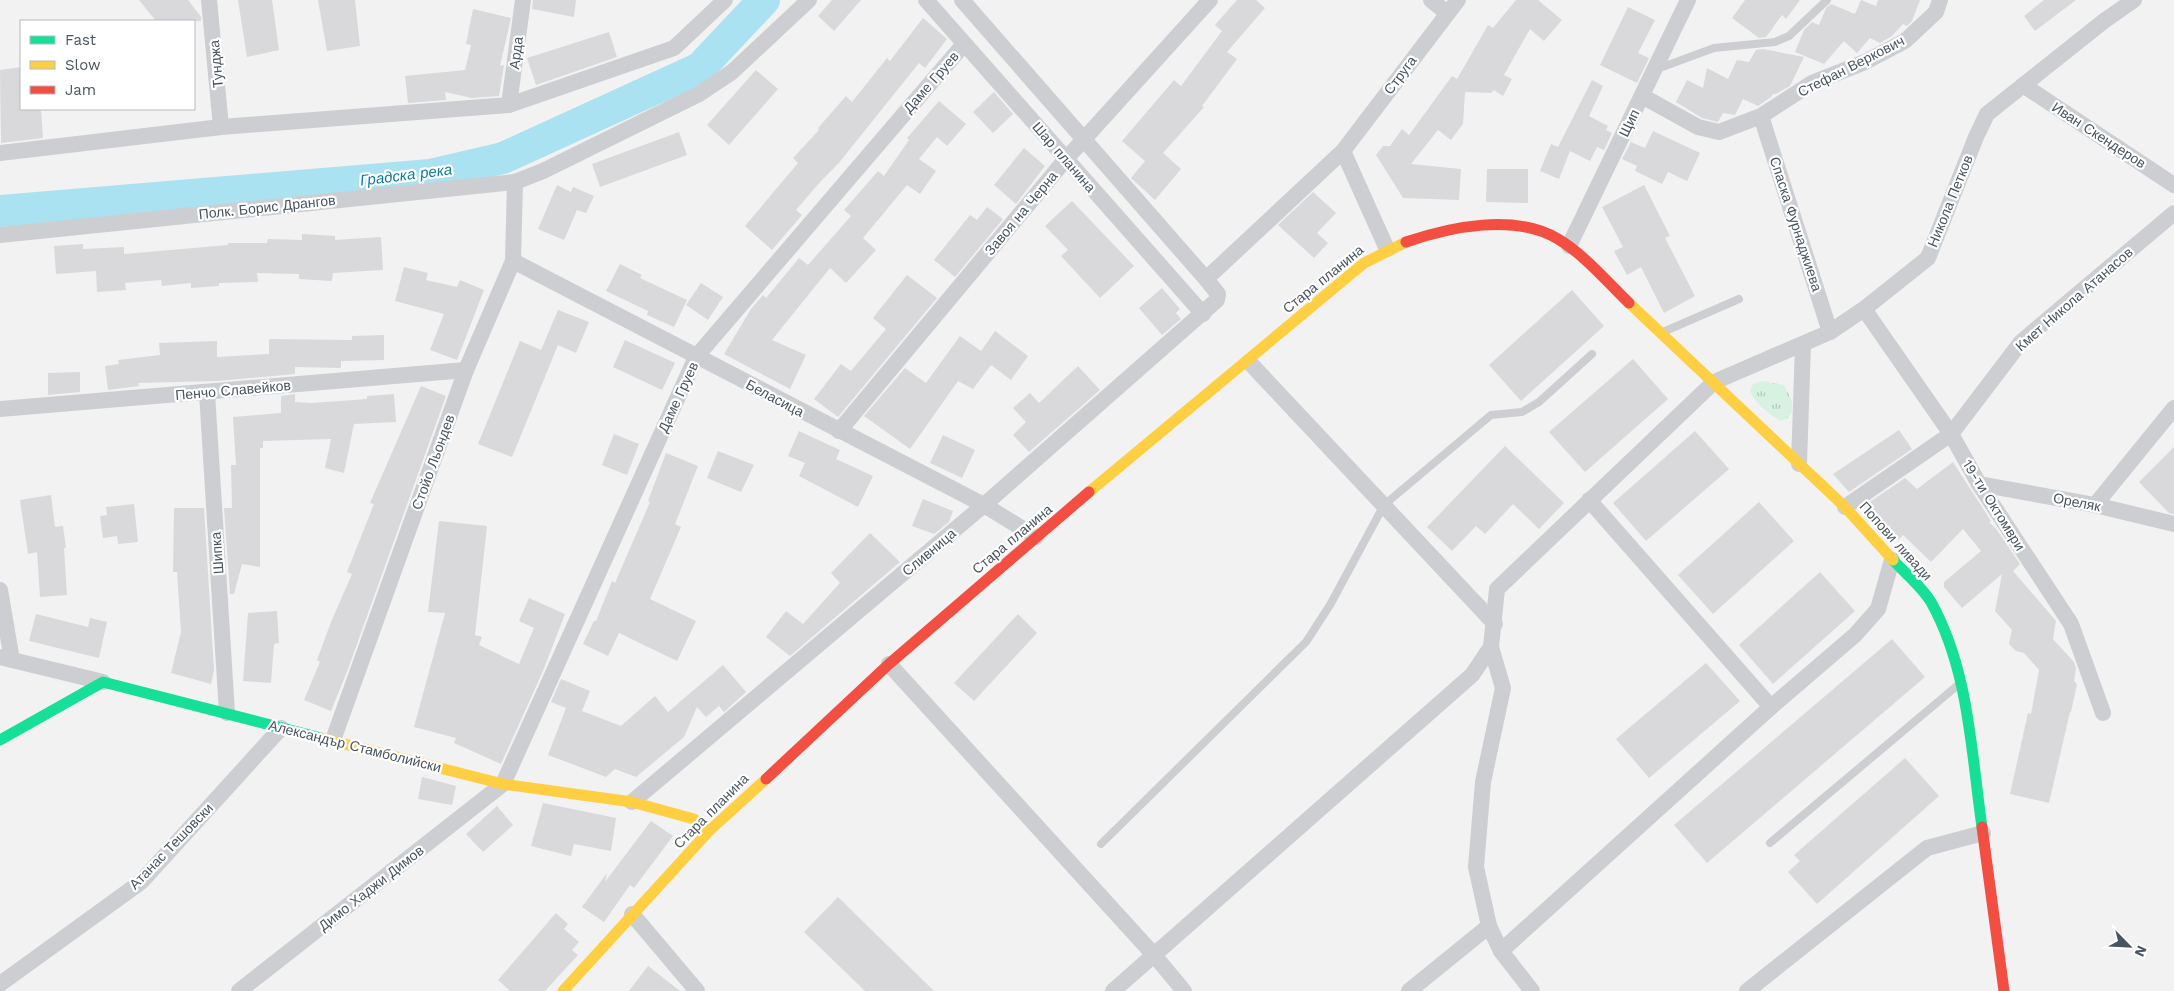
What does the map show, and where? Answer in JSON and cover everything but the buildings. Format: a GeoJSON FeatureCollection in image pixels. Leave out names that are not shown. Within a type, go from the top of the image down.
{"type":"FeatureCollection","features":[{"type":"Feature","properties":{"kind":"street","name":"Тунджа"},"geometry":{"type":"LineString","coordinates":[[209,0],[221,127]]}},
{"type":"Feature","properties":{"kind":"street","name":"Арда"},"geometry":{"type":"LineString","coordinates":[[509,105],[523,0]]}},
{"type":"Feature","properties":{"kind":"street"},"geometry":{"type":"LineString","coordinates":[[0,153],[221,127],[509,105],[674,48],[725,0]]}},
{"type":"Feature","properties":{"kind":"street","name":"Полк. Борис Дрангов"},"geometry":{"type":"LineString","coordinates":[[0,235],[515,182],[543,171],[699,94],[732,72],[809,0]]}},
{"type":"Feature","properties":{"kind":"street","name":"Шар планина"},"geometry":{"type":"LineString","coordinates":[[926,0],[1202,314]]}},
{"type":"Feature","properties":{"kind":"street","name":"Шар планина"},"geometry":{"type":"LineString","coordinates":[[962,0],[1085,138],[1218,294]]}},
{"type":"Feature","properties":{"kind":"street","name":"Завоя на Черна"},"geometry":{"type":"LineString","coordinates":[[839,431],[1066,159],[1210,0]]}},
{"type":"Feature","properties":{"kind":"street"},"geometry":{"type":"LineString","coordinates":[[1431,0],[1447,13]]}},
{"type":"Feature","properties":{"kind":"street","name":"Струга"},"geometry":{"type":"LineString","coordinates":[[1206,279],[1343,151],[1458,0]]}},
{"type":"Feature","properties":{"kind":"street","name":"Щип"},"geometry":{"type":"LineString","coordinates":[[1569,246],[1688,0]]}},
{"type":"Feature","properties":{"kind":"street","name":"Стефан Веркович"},"geometry":{"type":"LineString","coordinates":[[1642,96],[1698,127],[1720,132],[1761,116],[1812,84],[1865,62],[1905,41],[1936,12],[1940,0]]}},
{"type":"Feature","properties":{"kind":"street","name":"Никола Петков"},"geometry":{"type":"LineString","coordinates":[[1491,647],[1497,589],[1714,382],[1830,332],[1864,309],[1928,258],[1976,137],[1988,114],[2134,0]]}},
{"type":"Feature","properties":{"kind":"street","name":"Даме Груев"},"geometry":{"type":"LineString","coordinates":[[503,784],[696,357],[964,44]]}},
{"type":"Feature","properties":{"kind":"street","name":"Иван Скендеров"},"geometry":{"type":"LineString","coordinates":[[2023,86],[2174,185]]}},
{"type":"Feature","properties":{"kind":"street","name":"Спаска Фурнаджиева"},"geometry":{"type":"LineString","coordinates":[[1761,116],[1830,332]]}},
{"type":"Feature","properties":{"kind":"street"},"geometry":{"type":"LineString","coordinates":[[1343,151],[1387,249]]}},
{"type":"Feature","properties":{"kind":"street","name":"Стойо Льондев"},"geometry":{"type":"LineString","coordinates":[[333,740],[466,370],[513,261],[515,182]]}},
{"type":"Feature","properties":{"kind":"street","name":"Кмет Никола Атанасов"},"geometry":{"type":"LineString","coordinates":[[1845,507],[1951,434],[2021,342],[2174,213]]}},
{"type":"Feature","properties":{"kind":"street","name":"Стара планина"},"geometry":{"type":"LineString","coordinates":[[562,991],[708,830],[889,664],[1036,537],[1249,362],[1364,263],[1387,249],[1423,236],[1467,227],[1509,225],[1546,233]]}},
{"type":"Feature","properties":{"kind":"street","name":"Попови ливади"},"geometry":{"type":"LineString","coordinates":[[1546,233],[1569,246],[1845,507],[1930,601],[1951,647],[1962,682],[2004,991]]}},
{"type":"Feature","properties":{"kind":"street","name":"Беласица"},"geometry":{"type":"LineString","coordinates":[[513,261],[984,505],[1036,537]]}},
{"type":"Feature","properties":{"kind":"street","name":"Сливница"},"geometry":{"type":"LineString","coordinates":[[632,802],[984,505],[1218,300],[1218,294]]}},
{"type":"Feature","properties":{"kind":"street","name":"19-ти Октомври"},"geometry":{"type":"LineString","coordinates":[[1864,309],[1951,434],[1978,484],[2072,624],[2103,713]]}},
{"type":"Feature","properties":{"kind":"street"},"geometry":{"type":"LineString","coordinates":[[1799,464],[1802,344]]}},
{"type":"Feature","properties":{"kind":"street"},"geometry":{"type":"LineString","coordinates":[[1249,362],[1494,624]]}},
{"type":"Feature","properties":{"kind":"street","name":"Пенчо Славейков"},"geometry":{"type":"LineString","coordinates":[[0,409],[466,370]]}},
{"type":"Feature","properties":{"kind":"street","name":"Шипка"},"geometry":{"type":"LineString","coordinates":[[207,393],[227,713]]}},
{"type":"Feature","properties":{"kind":"street"},"geometry":{"type":"LineString","coordinates":[[2095,505],[2174,408]]}},
{"type":"Feature","properties":{"kind":"street","name":"Ореляк"},"geometry":{"type":"LineString","coordinates":[[1978,484],[2095,505],[2174,524]]}},
{"type":"Feature","properties":{"kind":"street"},"geometry":{"type":"LineString","coordinates":[[1589,500],[1771,707]]}},
{"type":"Feature","properties":{"kind":"street"},"geometry":{"type":"LineString","coordinates":[[1501,951],[1771,707],[1855,635],[1878,609],[1892,560]]}},
{"type":"Feature","properties":{"kind":"street"},"geometry":{"type":"LineString","coordinates":[[0,590],[6,659]]}},
{"type":"Feature","properties":{"kind":"street"},"geometry":{"type":"LineString","coordinates":[[1491,647],[1503,688],[1483,782],[1476,867],[1489,926],[1501,951],[1532,991]]}},
{"type":"Feature","properties":{"kind":"street"},"geometry":{"type":"LineString","coordinates":[[1113,991],[1472,675],[1491,647]]}},
{"type":"Feature","properties":{"kind":"street","name":"Александър Стамболийски"},"geometry":{"type":"LineString","coordinates":[[6,659],[227,713],[503,784],[632,802],[694,819],[708,830]]}},
{"type":"Feature","properties":{"kind":"street"},"geometry":{"type":"LineString","coordinates":[[889,664],[1154,955],[1184,991]]}},
{"type":"Feature","properties":{"kind":"street"},"geometry":{"type":"LineString","coordinates":[[0,740],[103,682]]}},
{"type":"Feature","properties":{"kind":"street","name":"Атанас Тешовски"},"geometry":{"type":"LineString","coordinates":[[0,984],[141,882],[281,728]]}},
{"type":"Feature","properties":{"kind":"street","name":"Димо Хаджи Димов"},"geometry":{"type":"LineString","coordinates":[[239,991],[503,784]]}},
{"type":"Feature","properties":{"kind":"street"},"geometry":{"type":"LineString","coordinates":[[1747,991],[1928,848],[1983,834]]}},
{"type":"Feature","properties":{"kind":"street"},"geometry":{"type":"LineString","coordinates":[[632,914],[697,991]]}},
{"type":"Feature","properties":{"kind":"street"},"geometry":{"type":"LineString","coordinates":[[1409,991],[1489,926]]}},
{"type":"Feature","properties":{"kind":"lane"},"geometry":{"type":"LineString","coordinates":[[1655,69],[1714,48],[1775,42],[1789,36],[1827,0]]}},
{"type":"Feature","properties":{"kind":"lane"},"geometry":{"type":"LineString","coordinates":[[1661,332],[1739,299]]}},
{"type":"Feature","properties":{"kind":"lane"},"geometry":{"type":"LineString","coordinates":[[1101,844],[1306,642],[1330,605],[1384,505],[1491,415],[1522,412],[1539,402],[1592,354]]}},
{"type":"Feature","properties":{"kind":"lane"},"geometry":{"type":"LineString","coordinates":[[1770,843],[1962,682]]}},
{"type":"Feature","properties":{"kind":"green space"},"geometry":{"type":"Polygon","coordinates":[[[1762,381],[1784,385],[1792,401],[1792,412],[1788,418],[1781,421],[1767,412],[1752,396],[1750,391],[1753,384],[1762,381]]]}},
{"type":"Feature","properties":{"kind":"waterway","name":"Градска река"},"geometry":{"type":"LineString","coordinates":[[0,211],[430,175],[503,158],[700,68],[764,0]]}},
{"type":"Feature","properties":{"kind":"traffic: fast"},"geometry":{"type":"LineString","coordinates":[[1893,560],[1927,596],[1944,628],[1961,683],[1967,712],[1982,827]]}},
{"type":"Feature","properties":{"kind":"traffic: fast"},"geometry":{"type":"LineString","coordinates":[[0,740],[103,682],[321,738]]}},
{"type":"Feature","properties":{"kind":"traffic: slow"},"geometry":{"type":"LineString","coordinates":[[1089,492],[1364,263],[1406,242]]}},
{"type":"Feature","properties":{"kind":"traffic: slow"},"geometry":{"type":"LineString","coordinates":[[1629,303],[1845,507],[1893,560]]}},
{"type":"Feature","properties":{"kind":"traffic: slow"},"geometry":{"type":"LineString","coordinates":[[321,738],[503,784],[632,802],[694,819],[709,831]]}},
{"type":"Feature","properties":{"kind":"traffic: slow"},"geometry":{"type":"LineString","coordinates":[[563,991],[709,831],[766,779]]}},
{"type":"Feature","properties":{"kind":"traffic: jam"},"geometry":{"type":"LineString","coordinates":[[1406,242],[1423,236],[1482,225],[1522,226],[1541,231],[1568,245],[1629,303]]}},
{"type":"Feature","properties":{"kind":"traffic: jam"},"geometry":{"type":"LineString","coordinates":[[766,779],[889,664],[1089,492]]}},
{"type":"Feature","properties":{"kind":"traffic: jam"},"geometry":{"type":"LineString","coordinates":[[1982,827],[2004,991]]}}]}
